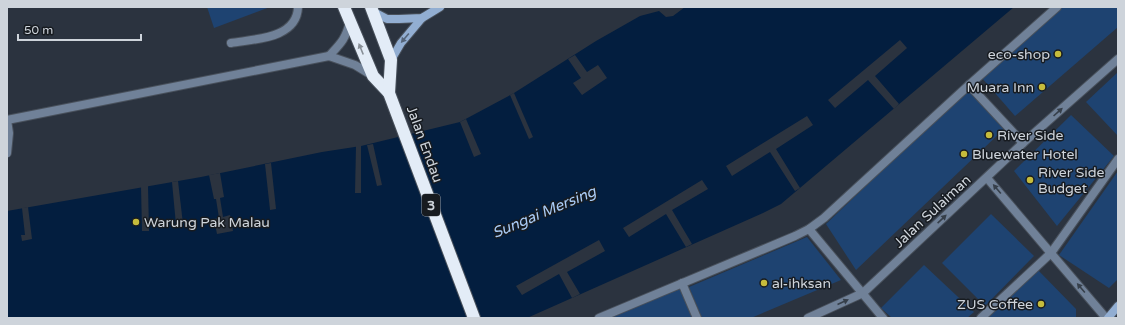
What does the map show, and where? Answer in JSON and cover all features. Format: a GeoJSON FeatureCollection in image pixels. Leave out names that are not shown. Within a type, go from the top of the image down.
{"type":"FeatureCollection","features":[{"type":"Feature","properties":{"kind":"highway","name":"Jalan Endau"},"geometry":{"type":"LineString","coordinates":[[344,7],[373,76],[390,93]]}},
{"type":"Feature","properties":{"kind":"highway","name":"Jalan Endau"},"geometry":{"type":"LineString","coordinates":[[371,9],[391,60],[390,93],[474,318]]}},
{"type":"Feature","properties":{"kind":"main road"},"geometry":{"type":"LineString","coordinates":[[391,60],[401,43],[422,18],[440,7]]}},
{"type":"Feature","properties":{"kind":"main road"},"geometry":{"type":"LineString","coordinates":[[371,9],[387,19],[422,18]]}},
{"type":"Feature","properties":{"kind":"main road"},"geometry":{"type":"LineString","coordinates":[[1107,318],[1118,306]]}},
{"type":"Feature","properties":{"kind":"street"},"geometry":{"type":"LineString","coordinates":[[231,44],[280,33],[286,29],[295,18],[298,7]]}},
{"type":"Feature","properties":{"kind":"street"},"geometry":{"type":"LineString","coordinates":[[599,318],[809,229],[824,218],[969,85],[1057,7]]}},
{"type":"Feature","properties":{"kind":"street"},"geometry":{"type":"LineString","coordinates":[[329,56],[342,43],[347,35],[350,22]]}},
{"type":"Feature","properties":{"kind":"street"},"geometry":{"type":"LineString","coordinates":[[7,153],[9,133],[7,120],[329,56],[355,65],[373,76]]}},
{"type":"Feature","properties":{"kind":"street","name":"Jalan Sulaiman"},"geometry":{"type":"LineString","coordinates":[[808,318],[863,293],[1023,143],[1118,59]]}},
{"type":"Feature","properties":{"kind":"street"},"geometry":{"type":"LineString","coordinates":[[969,85],[1023,143]]}},
{"type":"Feature","properties":{"kind":"street"},"geometry":{"type":"LineString","coordinates":[[981,318],[1051,253],[1118,159]]}},
{"type":"Feature","properties":{"kind":"street"},"geometry":{"type":"LineString","coordinates":[[987,178],[1107,318]]}},
{"type":"Feature","properties":{"kind":"street"},"geometry":{"type":"LineString","coordinates":[[809,229],[883,318]]}},
{"type":"Feature","properties":{"kind":"street"},"geometry":{"type":"LineString","coordinates":[[682,283],[697,318]]}},
{"type":"Feature","properties":{"kind":"water","name":"Sungai Mersing"},"geometry":{"type":"Polygon","coordinates":[[[685,7],[1014,7],[781,204],[527,318],[7,318],[7,211],[201,177],[322,152],[361,146],[460,122],[514,93],[596,41],[640,16],[659,11],[666,17],[673,16],[685,7]]]}},
{"type":"Feature","properties":{"kind":"pier"},"geometry":{"type":"Polygon","coordinates":[[[900,40],[907,48],[875,76],[899,104],[894,109],[868,80],[835,108],[828,100],[900,40]]]}},
{"type":"Feature","properties":{"kind":"pier"},"geometry":{"type":"Polygon","coordinates":[[[575,55],[587,72],[598,65],[607,78],[582,95],[573,83],[581,78],[568,59],[575,55]]]}},
{"type":"Feature","properties":{"kind":"pier"},"geometry":{"type":"Polygon","coordinates":[[[514,93],[533,137],[529,139],[510,95],[514,93]]]}},
{"type":"Feature","properties":{"kind":"pier"},"geometry":{"type":"Polygon","coordinates":[[[807,116],[813,125],[776,149],[800,188],[795,191],[770,152],[732,176],[726,166],[807,116]]]}},
{"type":"Feature","properties":{"kind":"pier"},"geometry":{"type":"Polygon","coordinates":[[[466,119],[481,154],[474,157],[460,122],[466,119]]]}},
{"type":"Feature","properties":{"kind":"pier"},"geometry":{"type":"Polygon","coordinates":[[[373,144],[382,185],[377,186],[367,145],[373,144]]]}},
{"type":"Feature","properties":{"kind":"pier"},"geometry":{"type":"Polygon","coordinates":[[[356,146],[361,146],[361,193],[355,193],[356,146]]]}},
{"type":"Feature","properties":{"kind":"pier"},"geometry":{"type":"Polygon","coordinates":[[[271,163],[276,209],[270,210],[265,164],[271,163]]]}},
{"type":"Feature","properties":{"kind":"pier"},"geometry":{"type":"Polygon","coordinates":[[[220,173],[224,197],[220,198],[223,217],[230,215],[233,231],[217,234],[214,219],[219,218],[216,199],[214,199],[209,175],[220,173]]]}},
{"type":"Feature","properties":{"kind":"pier"},"geometry":{"type":"Polygon","coordinates":[[[702,180],[708,189],[672,210],[692,244],[686,247],[666,214],[629,237],[623,228],[702,180]]]}},
{"type":"Feature","properties":{"kind":"pier"},"geometry":{"type":"Polygon","coordinates":[[[178,181],[183,224],[176,225],[172,182],[178,181]]]}},
{"type":"Feature","properties":{"kind":"pier"},"geometry":{"type":"Polygon","coordinates":[[[141,186],[148,186],[149,231],[142,231],[141,186]]]}},
{"type":"Feature","properties":{"kind":"pier"},"geometry":{"type":"Polygon","coordinates":[[[28,207],[32,239],[22,241],[21,235],[25,235],[22,208],[28,207]]]}},
{"type":"Feature","properties":{"kind":"pier"},"geometry":{"type":"Polygon","coordinates":[[[599,240],[605,251],[567,272],[580,294],[572,298],[559,274],[522,295],[516,286],[599,240]]]}},
{"type":"Feature","properties":{"kind":"building"},"geometry":{"type":"Polygon","coordinates":[[[207,7],[270,7],[214,28],[207,7]]]}},
{"type":"Feature","properties":{"kind":"building"},"geometry":{"type":"Polygon","coordinates":[[[1061,7],[1118,7],[1118,27],[1015,116],[981,77],[1061,7]]]}},
{"type":"Feature","properties":{"kind":"building"},"geometry":{"type":"Polygon","coordinates":[[[1117,73],[1118,74],[1118,136],[1086,102],[1117,73]]]}},
{"type":"Feature","properties":{"kind":"building"},"geometry":{"type":"Polygon","coordinates":[[[968,89],[1005,128],[856,270],[826,224],[968,89]]]}},
{"type":"Feature","properties":{"kind":"building"},"geometry":{"type":"Polygon","coordinates":[[[1071,115],[1114,156],[1057,226],[1014,171],[1071,115]]]}},
{"type":"Feature","properties":{"kind":"building"},"geometry":{"type":"Polygon","coordinates":[[[1118,171],[1118,279],[1109,288],[1059,255],[1118,171]]]}},
{"type":"Feature","properties":{"kind":"building"},"geometry":{"type":"Polygon","coordinates":[[[991,214],[1034,256],[985,306],[942,263],[991,214]]]}},
{"type":"Feature","properties":{"kind":"building"},"geometry":{"type":"Polygon","coordinates":[[[807,237],[841,280],[751,318],[702,318],[689,287],[807,237]]]}},
{"type":"Feature","properties":{"kind":"building"},"geometry":{"type":"Polygon","coordinates":[[[924,265],[974,312],[967,318],[892,318],[881,308],[924,265]]]}},
{"type":"Feature","properties":{"kind":"building"},"geometry":{"type":"Polygon","coordinates":[[[1037,269],[1076,309],[1076,318],[987,318],[1037,269]]]}},
{"type":"Feature","properties":{"kind":"building"},"geometry":{"type":"Polygon","coordinates":[[[681,287],[694,318],[609,318],[681,287]]]}},
{"type":"Feature","properties":{"kind":"place","name":"eco-shop"},"geometry":{"type":"Point","coordinates":[1058,54]}},
{"type":"Feature","properties":{"kind":"place","name":"Muara Inn"},"geometry":{"type":"Point","coordinates":[1042,87]}},
{"type":"Feature","properties":{"kind":"place","name":"River Side"},"geometry":{"type":"Point","coordinates":[989,135]}},
{"type":"Feature","properties":{"kind":"place","name":"Bluewater Hotel"},"geometry":{"type":"Point","coordinates":[964,154]}},
{"type":"Feature","properties":{"kind":"place","name":"River Side Budget"},"geometry":{"type":"Point","coordinates":[1030,180]}},
{"type":"Feature","properties":{"kind":"place","name":"Warung Pak Malau"},"geometry":{"type":"Point","coordinates":[136,222]}},
{"type":"Feature","properties":{"kind":"place","name":"al-ihksan"},"geometry":{"type":"Point","coordinates":[764,283]}},
{"type":"Feature","properties":{"kind":"place","name":"ZUS Coffee"},"geometry":{"type":"Point","coordinates":[1041,304]}}]}
